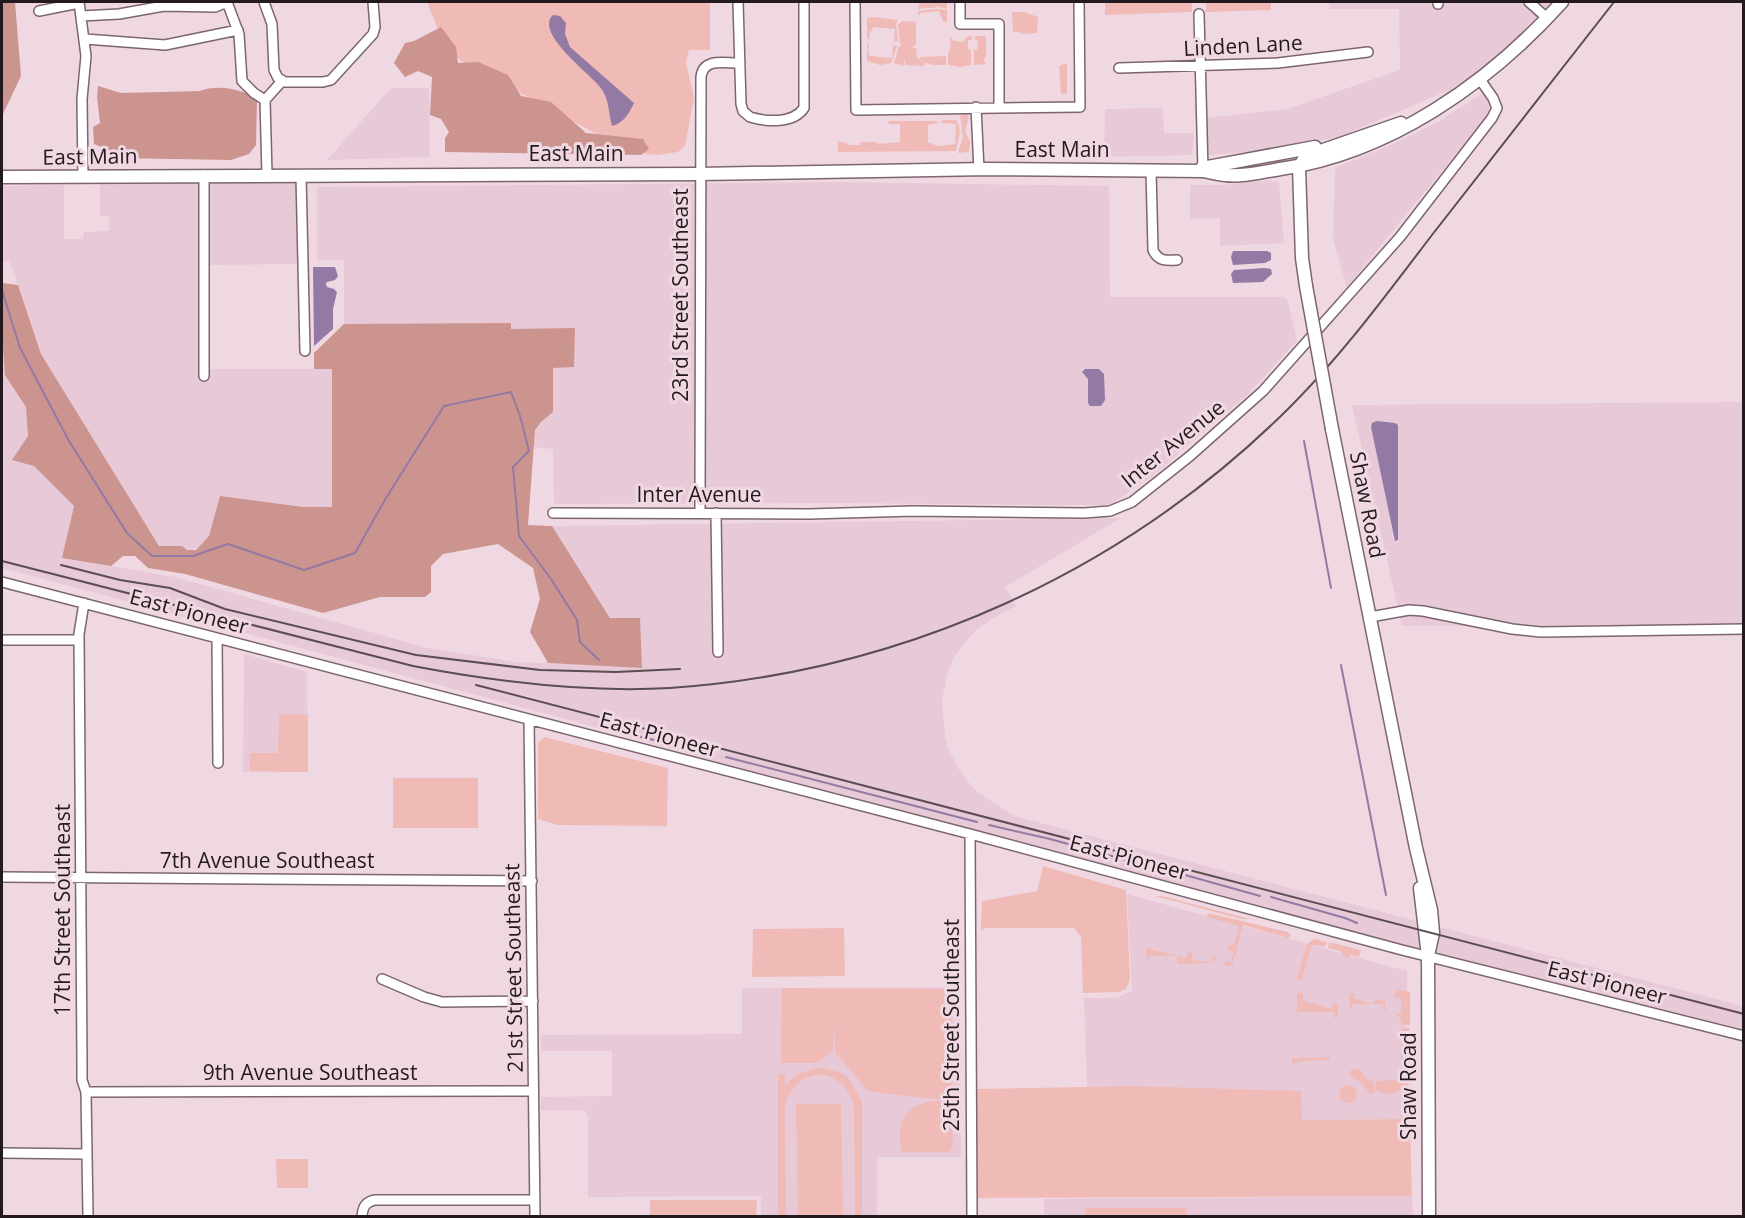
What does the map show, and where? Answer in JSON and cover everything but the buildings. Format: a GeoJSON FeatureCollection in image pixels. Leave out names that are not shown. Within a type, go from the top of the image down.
{"type":"FeatureCollection","features":[{"type":"Feature","properties":{"kind":"main road","name":"East Main"},"geometry":{"type":"LineString","coordinates":[[1203,170],[1226,176],[1299,167],[1377,142],[1433,110],[1479,78],[1517,48],[1562,2]]}},
{"type":"Feature","properties":{"kind":"main road","name":"East Main"},"geometry":{"type":"LineString","coordinates":[[1299,167],[1306,156],[1433,110]]}},
{"type":"Feature","properties":{"kind":"main road","name":"East Main"},"geometry":{"type":"LineString","coordinates":[[2,177],[1203,170],[1235,162],[1278,156],[1368,135]]}},
{"type":"Feature","properties":{"kind":"main road","name":"East Main"},"geometry":{"type":"LineString","coordinates":[[1235,162],[1285,162],[1299,167]]}},
{"type":"Feature","properties":{"kind":"main road","name":"Shaw Road"},"geometry":{"type":"LineString","coordinates":[[1299,167],[1302,250],[1306,285],[1332,429],[1416,848],[1431,910],[1433,933],[1428,956],[1429,1216]]}},
{"type":"Feature","properties":{"kind":"street"},"geometry":{"type":"LineString","coordinates":[[39,11],[79,2],[85,39],[82,114],[83,176]]}},
{"type":"Feature","properties":{"kind":"street"},"geometry":{"type":"LineString","coordinates":[[81,16],[119,14],[164,6],[215,7],[227,2],[238,30],[242,81],[265,100]]}},
{"type":"Feature","properties":{"kind":"street"},"geometry":{"type":"LineString","coordinates":[[264,2],[272,24],[274,70],[282,81],[289,83],[323,82],[332,80],[338,75],[373,34],[375,27],[373,2]]}},
{"type":"Feature","properties":{"kind":"street"},"geometry":{"type":"LineString","coordinates":[[738,2],[741,104],[747,115],[765,119],[790,119],[798,115],[805,104],[804,2]]}},
{"type":"Feature","properties":{"kind":"street"},"geometry":{"type":"LineString","coordinates":[[855,2],[856,110],[1080,107],[1079,2]]}},
{"type":"Feature","properties":{"kind":"street"},"geometry":{"type":"LineString","coordinates":[[960,2],[960,24],[999,24],[999,107]]}},
{"type":"Feature","properties":{"kind":"street"},"geometry":{"type":"LineString","coordinates":[[1529,2],[1547,18]]}},
{"type":"Feature","properties":{"kind":"street"},"geometry":{"type":"LineString","coordinates":[[1199,14],[1203,170]]}},
{"type":"Feature","properties":{"kind":"street"},"geometry":{"type":"LineString","coordinates":[[85,39],[165,45],[238,30]]}},
{"type":"Feature","properties":{"kind":"street","name":"Linden Lane"},"geometry":{"type":"LineString","coordinates":[[1119,68],[1278,63],[1368,52]]}},
{"type":"Feature","properties":{"kind":"street","name":"23rd Street Southeast"},"geometry":{"type":"LineString","coordinates":[[700,513],[701,77],[702,69],[708,64],[738,63]]}},
{"type":"Feature","properties":{"kind":"street","name":"Inter Avenue"},"geometry":{"type":"LineString","coordinates":[[553,513],[809,514],[913,511],[1084,513],[1110,511],[1132,501],[1190,456],[1263,392],[1400,237],[1492,118],[1497,108],[1479,78]]}},
{"type":"Feature","properties":{"kind":"street"},"geometry":{"type":"LineString","coordinates":[[267,175],[265,100],[282,81]]}},
{"type":"Feature","properties":{"kind":"street"},"geometry":{"type":"LineString","coordinates":[[976,107],[979,170]]}},
{"type":"Feature","properties":{"kind":"street"},"geometry":{"type":"LineString","coordinates":[[1151,170],[1151,240],[1156,256],[1166,261],[1177,260]]}},
{"type":"Feature","properties":{"kind":"street"},"geometry":{"type":"LineString","coordinates":[[204,175],[204,376]]}},
{"type":"Feature","properties":{"kind":"street"},"geometry":{"type":"LineString","coordinates":[[301,175],[305,351]]}},
{"type":"Feature","properties":{"kind":"street"},"geometry":{"type":"LineString","coordinates":[[716,513],[718,652]]}},
{"type":"Feature","properties":{"kind":"street","name":"East Pioneer"},"geometry":{"type":"LineString","coordinates":[[2,582],[970,834],[1428,956],[1743,1036]]}},
{"type":"Feature","properties":{"kind":"street","name":"17th Street Southeast"},"geometry":{"type":"LineString","coordinates":[[84,603],[79,640],[82,1073],[86,1092],[88,1216]]}},
{"type":"Feature","properties":{"kind":"street"},"geometry":{"type":"LineString","coordinates":[[1370,617],[1409,610],[1423,611],[1535,632],[1743,629]]}},
{"type":"Feature","properties":{"kind":"street"},"geometry":{"type":"LineString","coordinates":[[217,638],[218,763]]}},
{"type":"Feature","properties":{"kind":"street"},"geometry":{"type":"LineString","coordinates":[[2,640],[79,640]]}},
{"type":"Feature","properties":{"kind":"street","name":"21st Street Southeast"},"geometry":{"type":"LineString","coordinates":[[529,719],[535,1216]]}},
{"type":"Feature","properties":{"kind":"street","name":"25th Street Southeast"},"geometry":{"type":"LineString","coordinates":[[970,834],[972,1216]]}},
{"type":"Feature","properties":{"kind":"street","name":"7th Avenue Southeast"},"geometry":{"type":"LineString","coordinates":[[2,877],[532,880]]}},
{"type":"Feature","properties":{"kind":"street"},"geometry":{"type":"LineString","coordinates":[[382,980],[424,998],[442,1002],[533,1001]]}},
{"type":"Feature","properties":{"kind":"street","name":"9th Avenue Southeast"},"geometry":{"type":"LineString","coordinates":[[86,1092],[533,1091]]}},
{"type":"Feature","properties":{"kind":"street"},"geometry":{"type":"LineString","coordinates":[[2,1153],[87,1154]]}},
{"type":"Feature","properties":{"kind":"street"},"geometry":{"type":"LineString","coordinates":[[362,1216],[367,1202],[375,1200],[535,1200]]}},
{"type":"Feature","properties":{"kind":"shaded area"},"geometry":{"type":"Polygon","coordinates":[[[2,2],[15,2],[21,76],[2,116],[2,2]]]}},
{"type":"Feature","properties":{"kind":"shaded area"},"geometry":{"type":"Polygon","coordinates":[[[427,2],[710,2],[710,50],[689,50],[686,62],[694,98],[685,146],[678,152],[657,155],[639,153],[619,146],[461,61],[443,42],[427,2]]]}},
{"type":"Feature","properties":{"kind":"shaded area"},"geometry":{"type":"Polygon","coordinates":[[[920,2],[947,2],[947,9],[939,7],[918,9],[920,2]]]}},
{"type":"Feature","properties":{"kind":"shaded area"},"geometry":{"type":"Polygon","coordinates":[[[1105,2],[1192,2],[1192,12],[1105,15],[1105,2]]]}},
{"type":"Feature","properties":{"kind":"shaded area"},"geometry":{"type":"Polygon","coordinates":[[[1206,2],[1271,2],[1271,10],[1206,12],[1206,2]]]}},
{"type":"Feature","properties":{"kind":"shaded area"},"geometry":{"type":"Polygon","coordinates":[[[1329,2],[1552,2],[1501,54],[1450,90],[1339,137],[1282,149],[1209,155],[1205,118],[1287,109],[1400,70],[1399,9],[1329,9],[1329,2]]]}},
{"type":"Feature","properties":{"kind":"shaded area"},"geometry":{"type":"Polygon","coordinates":[[[947,10],[947,22],[943,22],[939,11],[920,13],[919,18],[918,11],[947,10]]]}},
{"type":"Feature","properties":{"kind":"shaded area"},"geometry":{"type":"Polygon","coordinates":[[[1012,12],[1024,12],[1038,17],[1037,33],[1023,34],[1016,31],[1013,33],[1012,12]]]}},
{"type":"Feature","properties":{"kind":"shaded area"},"geometry":{"type":"Polygon","coordinates":[[[553,15],[560,16],[566,23],[565,34],[570,47],[634,103],[620,123],[612,126],[607,101],[600,87],[557,42],[549,23],[553,15]]]}},
{"type":"Feature","properties":{"kind":"shaded area"},"geometry":{"type":"Polygon","coordinates":[[[867,18],[898,20],[896,24],[898,41],[894,41],[895,29],[873,27],[867,39],[867,18]]]}},
{"type":"Feature","properties":{"kind":"shaded area"},"geometry":{"type":"Polygon","coordinates":[[[902,21],[916,22],[916,44],[912,48],[916,48],[917,58],[925,63],[924,66],[905,65],[905,59],[903,66],[894,63],[899,46],[902,45],[898,25],[902,21]]]}},
{"type":"Feature","properties":{"kind":"shaded area"},"geometry":{"type":"Polygon","coordinates":[[[441,27],[456,47],[458,63],[478,62],[508,75],[521,96],[551,102],[586,133],[643,139],[649,149],[641,155],[445,152],[445,138],[449,132],[441,119],[430,115],[432,77],[418,71],[405,77],[394,63],[405,43],[414,41],[441,27]]]}},
{"type":"Feature","properties":{"kind":"shaded area"},"geometry":{"type":"Polygon","coordinates":[[[949,36],[954,41],[963,42],[968,36],[972,36],[972,40],[968,40],[971,65],[960,67],[948,65],[951,45],[949,36]]]}},
{"type":"Feature","properties":{"kind":"shaded area"},"geometry":{"type":"Polygon","coordinates":[[[975,36],[986,36],[984,59],[986,64],[974,65],[974,50],[977,50],[978,40],[974,39],[975,36]]]}},
{"type":"Feature","properties":{"kind":"shaded area"},"geometry":{"type":"Polygon","coordinates":[[[867,43],[870,56],[892,58],[893,45],[897,46],[891,63],[880,65],[867,61],[867,43]]]}},
{"type":"Feature","properties":{"kind":"shaded area"},"geometry":{"type":"Polygon","coordinates":[[[946,56],[946,65],[927,63],[919,57],[946,56]]]}},
{"type":"Feature","properties":{"kind":"shaded area"},"geometry":{"type":"Polygon","coordinates":[[[1067,64],[1067,94],[1061,94],[1059,66],[1067,64]]]}},
{"type":"Feature","properties":{"kind":"shaded area"},"geometry":{"type":"Polygon","coordinates":[[[98,86],[121,93],[200,91],[222,88],[251,95],[257,99],[256,145],[249,154],[231,160],[115,158],[104,148],[94,144],[93,127],[100,123],[98,86]]]}},
{"type":"Feature","properties":{"kind":"shaded area"},"geometry":{"type":"Polygon","coordinates":[[[391,88],[429,88],[430,157],[327,160],[391,88]]]}},
{"type":"Feature","properties":{"kind":"shaded area"},"geometry":{"type":"Polygon","coordinates":[[[1483,93],[1490,104],[1486,117],[1347,287],[1333,239],[1335,168],[1438,122],[1483,93]]]}},
{"type":"Feature","properties":{"kind":"shaded area"},"geometry":{"type":"Polygon","coordinates":[[[1163,108],[1164,133],[1194,133],[1192,155],[1104,157],[1105,109],[1163,108]]]}},
{"type":"Feature","properties":{"kind":"shaded area"},"geometry":{"type":"Polygon","coordinates":[[[960,114],[967,114],[969,117],[965,131],[970,142],[969,152],[958,153],[963,137],[960,114]]]}},
{"type":"Feature","properties":{"kind":"shaded area"},"geometry":{"type":"Polygon","coordinates":[[[942,120],[956,120],[958,124],[960,132],[956,151],[838,152],[838,141],[848,145],[860,145],[860,142],[876,142],[877,144],[900,142],[900,124],[889,124],[888,121],[937,121],[937,123],[928,125],[928,142],[937,146],[955,144],[956,124],[941,123],[942,120]]]}},
{"type":"Feature","properties":{"kind":"shaded area"},"geometry":{"type":"Polygon","coordinates":[[[1269,180],[1279,182],[1284,243],[1220,246],[1220,218],[1190,219],[1190,185],[1223,185],[1269,180]]]}},
{"type":"Feature","properties":{"kind":"shaded area"},"geometry":{"type":"Polygon","coordinates":[[[296,182],[297,264],[208,265],[208,369],[332,369],[332,507],[216,507],[215,546],[187,550],[182,546],[159,546],[41,354],[10,261],[2,261],[2,186],[64,185],[64,239],[83,239],[84,232],[109,231],[109,216],[100,216],[100,184],[296,182]]]}},
{"type":"Feature","properties":{"kind":"shaded area"},"geometry":{"type":"Polygon","coordinates":[[[839,182],[1109,186],[1110,297],[1284,297],[1288,301],[1297,341],[1248,394],[1151,477],[1113,503],[1102,505],[554,504],[553,449],[533,447],[535,430],[553,412],[553,368],[511,329],[511,324],[344,324],[344,260],[317,260],[317,187],[839,182]]]}},
{"type":"Feature","properties":{"kind":"shaded area"},"geometry":{"type":"Polygon","coordinates":[[[1233,251],[1267,251],[1271,253],[1271,260],[1265,263],[1233,265],[1231,257],[1233,251]]]}},
{"type":"Feature","properties":{"kind":"shaded area"},"geometry":{"type":"Polygon","coordinates":[[[313,267],[335,267],[338,276],[326,284],[327,287],[337,292],[333,309],[333,329],[314,346],[313,267]]]}},
{"type":"Feature","properties":{"kind":"shaded area"},"geometry":{"type":"Polygon","coordinates":[[[1271,269],[1272,274],[1263,282],[1233,283],[1231,274],[1234,270],[1271,269]]]}},
{"type":"Feature","properties":{"kind":"shaded area"},"geometry":{"type":"Polygon","coordinates":[[[2,283],[18,285],[41,354],[159,546],[182,546],[187,550],[196,550],[209,536],[220,496],[303,507],[332,507],[332,369],[314,369],[314,353],[344,324],[511,323],[511,329],[575,328],[574,367],[553,368],[553,412],[535,430],[528,525],[552,526],[610,618],[640,618],[642,668],[548,663],[530,632],[540,599],[533,568],[498,544],[443,554],[431,566],[431,592],[425,597],[380,597],[323,613],[185,574],[148,568],[135,556],[123,556],[111,566],[62,558],[74,506],[34,466],[12,460],[28,436],[26,407],[5,375],[2,283]]]}},
{"type":"Feature","properties":{"kind":"shaded area"},"geometry":{"type":"Polygon","coordinates":[[[2,322],[59,450],[35,466],[74,506],[63,558],[175,577],[428,648],[516,662],[642,667],[552,526],[1121,518],[1005,587],[1016,606],[975,631],[954,657],[947,675],[942,701],[945,736],[958,768],[973,788],[1014,816],[1743,1006],[1743,1036],[980,837],[588,725],[2,568],[2,322]]]}},
{"type":"Feature","properties":{"kind":"shaded area"},"geometry":{"type":"Polygon","coordinates":[[[1085,369],[1099,369],[1104,374],[1105,400],[1101,406],[1090,406],[1088,403],[1088,379],[1082,372],[1085,369]]]}},
{"type":"Feature","properties":{"kind":"shaded area"},"geometry":{"type":"Polygon","coordinates":[[[1743,402],[1743,627],[1402,626],[1352,405],[1743,402]]]}},
{"type":"Feature","properties":{"kind":"shaded area"},"geometry":{"type":"Polygon","coordinates":[[[1377,421],[1398,425],[1398,540],[1395,541],[1371,427],[1372,423],[1377,421]]]}},
{"type":"Feature","properties":{"kind":"shaded area"},"geometry":{"type":"Polygon","coordinates":[[[244,654],[307,672],[308,772],[243,772],[244,654]]]}},
{"type":"Feature","properties":{"kind":"shaded area"},"geometry":{"type":"Polygon","coordinates":[[[279,714],[308,715],[308,772],[250,771],[250,753],[278,753],[279,714]]]}},
{"type":"Feature","properties":{"kind":"shaded area"},"geometry":{"type":"Polygon","coordinates":[[[544,737],[668,768],[667,826],[558,825],[538,819],[538,743],[544,737]]]}},
{"type":"Feature","properties":{"kind":"shaded area"},"geometry":{"type":"Polygon","coordinates":[[[393,778],[478,778],[478,828],[393,828],[393,778]]]}},
{"type":"Feature","properties":{"kind":"shaded area"},"geometry":{"type":"Polygon","coordinates":[[[1043,866],[1126,890],[1130,979],[1126,989],[1119,992],[1083,993],[1081,937],[1074,928],[985,928],[981,931],[982,901],[1037,891],[1043,866]]]}},
{"type":"Feature","properties":{"kind":"shaded area"},"geometry":{"type":"Polygon","coordinates":[[[1127,894],[1407,971],[1406,1119],[1301,1120],[1301,1091],[1087,1087],[1084,998],[1118,998],[1132,990],[1127,894]]]}},
{"type":"Feature","properties":{"kind":"shaded area"},"geometry":{"type":"Polygon","coordinates":[[[1155,896],[1162,896],[1250,919],[1241,919],[1155,896]]]}},
{"type":"Feature","properties":{"kind":"shaded area"},"geometry":{"type":"Polygon","coordinates":[[[1208,913],[1288,932],[1291,936],[1288,938],[1243,925],[1232,965],[1226,967],[1224,961],[1231,962],[1234,952],[1227,950],[1229,944],[1234,945],[1239,926],[1207,917],[1208,913]]]}},
{"type":"Feature","properties":{"kind":"shaded area"},"geometry":{"type":"Polygon","coordinates":[[[844,928],[845,976],[752,977],[753,929],[844,928]]]}},
{"type":"Feature","properties":{"kind":"shaded area"},"geometry":{"type":"Polygon","coordinates":[[[1314,939],[1327,942],[1325,947],[1315,945],[1311,947],[1302,980],[1297,979],[1307,944],[1314,939]]]}},
{"type":"Feature","properties":{"kind":"shaded area"},"geometry":{"type":"Polygon","coordinates":[[[1329,942],[1361,950],[1359,957],[1349,954],[1348,959],[1340,951],[1328,948],[1329,942]]]}},
{"type":"Feature","properties":{"kind":"shaded area"},"geometry":{"type":"Polygon","coordinates":[[[1146,948],[1186,958],[1188,952],[1192,953],[1192,960],[1212,962],[1213,955],[1217,958],[1213,963],[1177,964],[1177,956],[1149,956],[1147,964],[1146,948]]]}},
{"type":"Feature","properties":{"kind":"shaded area"},"geometry":{"type":"Polygon","coordinates":[[[960,987],[961,1157],[877,1157],[877,1216],[761,1216],[761,1196],[588,1197],[588,1116],[584,1110],[541,1110],[541,1097],[612,1096],[612,1051],[541,1051],[541,1035],[742,1034],[742,988],[960,987]]]}},
{"type":"Feature","properties":{"kind":"shaded area"},"geometry":{"type":"Polygon","coordinates":[[[782,988],[948,989],[952,993],[951,1100],[868,1091],[835,1052],[835,1023],[833,1051],[817,1063],[781,1063],[782,988]]]}},
{"type":"Feature","properties":{"kind":"shaded area"},"geometry":{"type":"Polygon","coordinates":[[[1397,989],[1410,992],[1410,1025],[1402,1025],[1400,1017],[1395,1015],[1401,1013],[1401,998],[1394,997],[1397,989]]]}},
{"type":"Feature","properties":{"kind":"shaded area"},"geometry":{"type":"Polygon","coordinates":[[[1297,992],[1303,994],[1303,1000],[1332,1009],[1333,1003],[1336,1003],[1338,1017],[1334,1018],[1334,1012],[1298,1012],[1297,1019],[1297,992]]]}},
{"type":"Feature","properties":{"kind":"shaded area"},"geometry":{"type":"Polygon","coordinates":[[[1354,993],[1353,998],[1373,1004],[1353,1004],[1351,1010],[1349,995],[1354,993]]]}},
{"type":"Feature","properties":{"kind":"shaded area"},"geometry":{"type":"Polygon","coordinates":[[[1376,999],[1385,1001],[1386,1010],[1383,1010],[1383,1004],[1373,1004],[1376,999]]]}},
{"type":"Feature","properties":{"kind":"shaded area"},"geometry":{"type":"Polygon","coordinates":[[[1402,1028],[1410,1028],[1411,1082],[1395,1093],[1385,1094],[1376,1090],[1375,1081],[1397,1080],[1401,1077],[1402,1028]]]}},
{"type":"Feature","properties":{"kind":"shaded area"},"geometry":{"type":"Polygon","coordinates":[[[1330,1057],[1330,1060],[1303,1061],[1292,1064],[1292,1058],[1330,1057]]]}},
{"type":"Feature","properties":{"kind":"shaded area"},"geometry":{"type":"Polygon","coordinates":[[[820,1067],[848,1077],[862,1102],[862,1216],[855,1216],[854,1105],[840,1082],[819,1075],[809,1077],[799,1083],[785,1106],[786,1216],[778,1216],[778,1074],[785,1074],[785,1085],[797,1074],[820,1067]]]}},
{"type":"Feature","properties":{"kind":"shaded area"},"geometry":{"type":"Polygon","coordinates":[[[1352,1069],[1359,1069],[1368,1080],[1373,1081],[1375,1092],[1371,1095],[1360,1081],[1352,1078],[1349,1073],[1352,1069]]]}},
{"type":"Feature","properties":{"kind":"shaded area"},"geometry":{"type":"Polygon","coordinates":[[[1348,1085],[1354,1088],[1357,1094],[1354,1100],[1348,1103],[1342,1100],[1339,1094],[1342,1088],[1348,1085]]]}},
{"type":"Feature","properties":{"kind":"shaded area"},"geometry":{"type":"Polygon","coordinates":[[[1132,1086],[1301,1091],[1302,1120],[1406,1119],[1410,1123],[1412,1196],[975,1198],[974,1092],[976,1089],[1132,1086]]]}},
{"type":"Feature","properties":{"kind":"shaded area"},"geometry":{"type":"Polygon","coordinates":[[[931,1101],[950,1101],[953,1146],[949,1152],[902,1152],[900,1133],[903,1119],[913,1108],[931,1101]]]}},
{"type":"Feature","properties":{"kind":"shaded area"},"geometry":{"type":"Polygon","coordinates":[[[796,1104],[841,1104],[843,1216],[798,1216],[796,1104]]]}},
{"type":"Feature","properties":{"kind":"shaded area"},"geometry":{"type":"Polygon","coordinates":[[[276,1159],[308,1159],[308,1188],[277,1188],[276,1159]]]}},
{"type":"Feature","properties":{"kind":"shaded area"},"geometry":{"type":"Polygon","coordinates":[[[1412,1196],[1413,1216],[1044,1216],[1044,1199],[1412,1196]]]}},
{"type":"Feature","properties":{"kind":"shaded area"},"geometry":{"type":"Polygon","coordinates":[[[650,1200],[757,1200],[756,1216],[650,1216],[650,1200]]]}},
{"type":"Feature","properties":{"kind":"shaded area"},"geometry":{"type":"Polygon","coordinates":[[[1086,1208],[1187,1208],[1187,1216],[1086,1216],[1086,1208]]]}},
{"type":"Feature","properties":{"kind":"waterway"},"geometry":{"type":"LineString","coordinates":[[2,142],[2,151]]}},
{"type":"Feature","properties":{"kind":"waterway"},"geometry":{"type":"LineString","coordinates":[[2,290],[20,348],[69,441],[127,533],[152,556],[193,556],[228,544],[304,570],[355,553],[386,498],[444,406],[511,392],[529,451],[513,467],[519,536],[551,579],[577,620],[580,642],[599,660]]}},
{"type":"Feature","properties":{"kind":"waterway"},"geometry":{"type":"LineString","coordinates":[[1304,441],[1331,588]]}},
{"type":"Feature","properties":{"kind":"waterway"},"geometry":{"type":"LineString","coordinates":[[1341,665],[1386,895]]}},
{"type":"Feature","properties":{"kind":"waterway"},"geometry":{"type":"LineString","coordinates":[[617,726],[620,732],[710,753]]}},
{"type":"Feature","properties":{"kind":"waterway"},"geometry":{"type":"LineString","coordinates":[[726,757],[977,822]]}},
{"type":"Feature","properties":{"kind":"waterway"},"geometry":{"type":"LineString","coordinates":[[989,825],[1166,871]]}},
{"type":"Feature","properties":{"kind":"waterway"},"geometry":{"type":"LineString","coordinates":[[1178,873],[1260,896]]}},
{"type":"Feature","properties":{"kind":"waterway"},"geometry":{"type":"LineString","coordinates":[[1271,897],[1357,923]]}},
{"type":"Feature","properties":{"kind":"railway"},"geometry":{"type":"LineString","coordinates":[[2,561],[413,666],[541,685],[605,689],[670,688],[757,678],[842,661],[926,636],[1006,603],[1083,564],[1157,518],[1226,465],[1291,406],[1329,366],[1364,323],[1614,2]]}},
{"type":"Feature","properties":{"kind":"railway"},"geometry":{"type":"LineString","coordinates":[[61,565],[120,580],[170,588],[225,609],[416,655],[540,670],[616,672],[680,669]]}},
{"type":"Feature","properties":{"kind":"railway"},"geometry":{"type":"LineString","coordinates":[[476,685],[1744,1014]]}}]}
